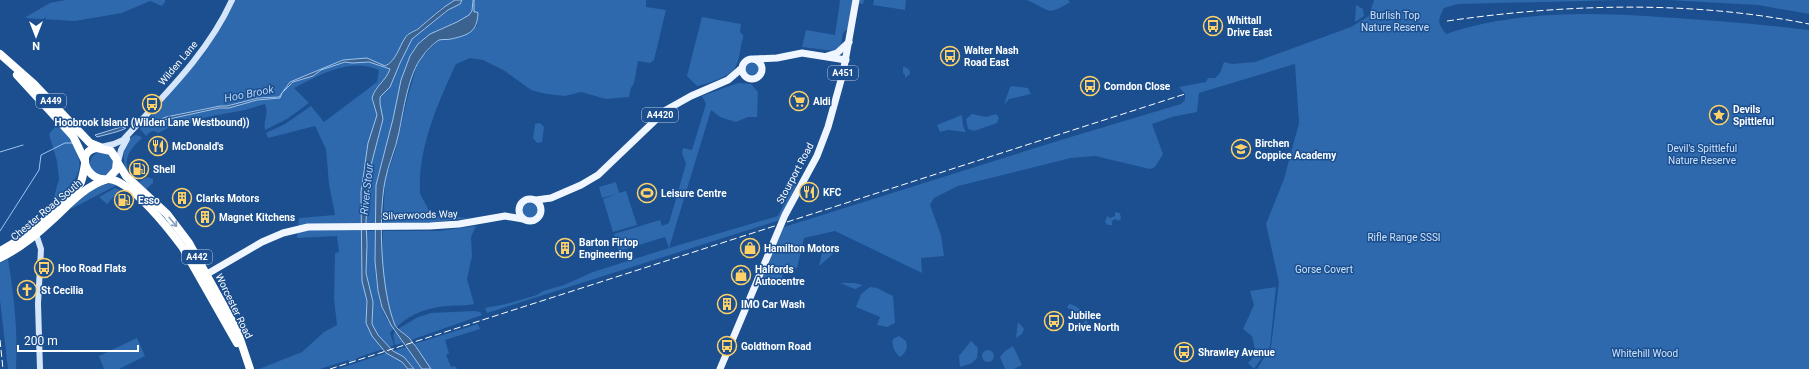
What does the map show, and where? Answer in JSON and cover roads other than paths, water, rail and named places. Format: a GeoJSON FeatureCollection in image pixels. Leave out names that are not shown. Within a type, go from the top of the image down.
{"type":"FeatureCollection","features":[{"type":"Feature","properties":{"kind":"highway","name":"A449"},"geometry":{"type":"LineString","coordinates":[[0,55],[34,84],[90,143],[100,147]]}},
{"type":"Feature","properties":{"kind":"highway","name":"A449"},"geometry":{"type":"LineString","coordinates":[[0,55],[70,132],[77,142],[85,162]]}},
{"type":"Feature","properties":{"kind":"highway"},"geometry":{"type":"LineString","coordinates":[[100,147],[113,153],[118,162],[116,170],[107,179],[90,173],[85,162],[90,150],[100,147]]}},
{"type":"Feature","properties":{"kind":"highway","name":"Chester Road South"},"geometry":{"type":"LineString","coordinates":[[0,251],[16,242],[66,199],[80,183],[85,162]]}},
{"type":"Feature","properties":{"kind":"highway","name":"Worcester Road"},"geometry":{"type":"LineString","coordinates":[[118,162],[126,176],[167,214],[179,229],[205,278],[237,330],[250,369]]}},
{"type":"Feature","properties":{"kind":"highway","name":"Chester Road South"},"geometry":{"type":"LineString","coordinates":[[0,258],[20,247],[85,190],[107,179]]}},
{"type":"Feature","properties":{"kind":"highway","name":"Worcester Road"},"geometry":{"type":"LineString","coordinates":[[107,179],[124,184],[160,220],[205,278]]}},
{"type":"Feature","properties":{"kind":"main road","name":"Stourport Road"},"geometry":{"type":"LineString","coordinates":[[720,369],[785,215],[817,156],[837,100],[846,60],[856,0]]}},
{"type":"Feature","properties":{"kind":"main road"},"geometry":{"type":"LineString","coordinates":[[827,56],[837,52],[849,42]]}},
{"type":"Feature","properties":{"kind":"main road"},"geometry":{"type":"LineString","coordinates":[[777,58],[767,63],[758,76],[752,78],[747,77],[743,73],[742,68],[746,60],[777,58],[802,53],[846,60]]}},
{"type":"Feature","properties":{"kind":"main road"},"geometry":{"type":"LineString","coordinates":[[755,59],[759,62],[762,69]]}},
{"type":"Feature","properties":{"kind":"main road","name":"A4420"},"geometry":{"type":"LineString","coordinates":[[728,80],[742,68]]}},
{"type":"Feature","properties":{"kind":"main road","name":"A4420"},"geometry":{"type":"LineString","coordinates":[[536,200],[551,198],[581,185],[598,175],[614,161],[653,121],[671,107],[691,96],[728,80],[747,77]]}},
{"type":"Feature","properties":{"kind":"main road"},"geometry":{"type":"LineString","coordinates":[[541,212],[540,204],[536,200],[530,198],[524,200],[519,207],[519,213],[523,219],[528,221],[535,220],[541,212],[551,198]]}},
{"type":"Feature","properties":{"kind":"main road","name":"Silverwoods Way"},"geometry":{"type":"LineString","coordinates":[[505,216],[519,207]]}},
{"type":"Feature","properties":{"kind":"main road","name":"Silverwoods Way"},"geometry":{"type":"LineString","coordinates":[[205,278],[245,251],[267,239],[297,229],[315,226],[448,225],[505,216],[523,219]]}},
{"type":"Feature","properties":{"kind":"street","name":"Wilden Lane"},"geometry":{"type":"LineString","coordinates":[[118,162],[122,146],[131,133],[200,54],[212,37],[232,0]]}},
{"type":"Feature","properties":{"kind":"street","name":"Wilden Lane"},"geometry":{"type":"LineString","coordinates":[[100,147],[117,144],[131,133]]}},
{"type":"Feature","properties":{"kind":"street"},"geometry":{"type":"LineString","coordinates":[[36,234],[41,249],[38,304],[40,369]]}},
{"type":"Feature","properties":{"kind":"water","name":"River Stour"},"geometry":{"type":"Polygon","coordinates":[[[455,0],[462,0],[460,4],[448,10],[412,39],[390,87],[380,97],[383,119],[370,169],[366,221],[366,273],[373,302],[372,324],[378,335],[393,351],[404,357],[414,369],[408,369],[402,362],[386,353],[372,336],[366,323],[367,301],[362,281],[361,192],[368,143],[377,115],[372,98],[373,94],[390,69],[369,62],[345,62],[321,70],[313,76],[293,82],[282,93],[280,98],[257,100],[229,108],[219,108],[160,121],[150,126],[144,124],[146,122],[154,122],[166,117],[220,106],[227,106],[258,98],[279,97],[290,82],[343,60],[367,58],[385,66],[395,57],[408,35],[455,0]]]}},
{"type":"Feature","properties":{"kind":"water"},"geometry":{"type":"Polygon","coordinates":[[[473,0],[474,12],[478,13],[474,29],[463,36],[437,41],[423,55],[413,72],[398,138],[385,181],[381,234],[384,274],[390,311],[396,327],[410,339],[431,369],[422,369],[391,325],[382,307],[378,291],[375,261],[376,185],[393,119],[401,80],[410,56],[418,44],[430,34],[469,15],[472,11],[473,0]]]}},
{"type":"Feature","properties":{"kind":"water"},"geometry":{"type":"Polygon","coordinates":[[[121,127],[126,128],[97,137],[95,135],[121,127]]]}},
{"type":"Feature","properties":{"kind":"waterway","name":"Hoo Brook"},"geometry":{"type":"LineString","coordinates":[[0,231],[39,170],[41,155],[65,143],[73,143]]}},
{"type":"Feature","properties":{"kind":"waterway"},"geometry":{"type":"LineString","coordinates":[[0,152],[23,145]]}},
{"type":"Feature","properties":{"kind":"railway"},"geometry":{"type":"LineString","coordinates":[[1447,21],[1537,11],[1628,7],[1719,11],[1764,16],[1809,24]]}},
{"type":"Feature","properties":{"kind":"railway"},"geometry":{"type":"LineString","coordinates":[[330,369],[1185,94]]}},
{"type":"Feature","properties":{"kind":"railway"},"geometry":{"type":"LineString","coordinates":[[0,340],[3,369]]}},
{"type":"Feature","properties":{"kind":"place","name":"Whittall Drive East"},"geometry":{"type":"Point","coordinates":[1213,26]}},
{"type":"Feature","properties":{"kind":"place","name":"Walter Nash Road East"},"geometry":{"type":"Point","coordinates":[950,56]}},
{"type":"Feature","properties":{"kind":"place","name":"Corndon Close"},"geometry":{"type":"Point","coordinates":[1090,86]}},
{"type":"Feature","properties":{"kind":"place","name":"Aldi"},"geometry":{"type":"Point","coordinates":[799,101]}},
{"type":"Feature","properties":{"kind":"place","name":"Hoobrook Island (Wilden Lane Westbound))"},"geometry":{"type":"Point","coordinates":[152,104]}},
{"type":"Feature","properties":{"kind":"place","name":"Devils Spittleful"},"geometry":{"type":"Point","coordinates":[1719,115]}},
{"type":"Feature","properties":{"kind":"place","name":"McDonald's"},"geometry":{"type":"Point","coordinates":[158,146]}},
{"type":"Feature","properties":{"kind":"place","name":"Birchen Coppice Academy"},"geometry":{"type":"Point","coordinates":[1241,149]}},
{"type":"Feature","properties":{"kind":"place","name":"Shell"},"geometry":{"type":"Point","coordinates":[139,169]}},
{"type":"Feature","properties":{"kind":"place","name":"KFC"},"geometry":{"type":"Point","coordinates":[809,192]}},
{"type":"Feature","properties":{"kind":"place","name":"Leisure Centre"},"geometry":{"type":"Point","coordinates":[647,193]}},
{"type":"Feature","properties":{"kind":"place","name":"Clarks Motors"},"geometry":{"type":"Point","coordinates":[182,198]}},
{"type":"Feature","properties":{"kind":"place","name":"Esso"},"geometry":{"type":"Point","coordinates":[124,200]}},
{"type":"Feature","properties":{"kind":"place","name":"Magnet Kitchens"},"geometry":{"type":"Point","coordinates":[205,217]}},
{"type":"Feature","properties":{"kind":"place","name":"Barton Firtop Engineering"},"geometry":{"type":"Point","coordinates":[565,248]}},
{"type":"Feature","properties":{"kind":"place","name":"Hamilton Motors"},"geometry":{"type":"Point","coordinates":[750,248]}},
{"type":"Feature","properties":{"kind":"place","name":"Hoo Road Flats"},"geometry":{"type":"Point","coordinates":[44,268]}},
{"type":"Feature","properties":{"kind":"place","name":"Halfords Autocentre"},"geometry":{"type":"Point","coordinates":[741,275]}},
{"type":"Feature","properties":{"kind":"place","name":"St Cecilia"},"geometry":{"type":"Point","coordinates":[27,290]}},
{"type":"Feature","properties":{"kind":"place","name":"IMO Car Wash"},"geometry":{"type":"Point","coordinates":[727,304]}},
{"type":"Feature","properties":{"kind":"place","name":"Jubilee Drive North"},"geometry":{"type":"Point","coordinates":[1054,321]}},
{"type":"Feature","properties":{"kind":"place","name":"Goldthorn Road"},"geometry":{"type":"Point","coordinates":[727,346]}},
{"type":"Feature","properties":{"kind":"place","name":"Shrawley Avenue"},"geometry":{"type":"Point","coordinates":[1184,352]}},
{"type":"Feature","properties":{"kind":"park label","name":"Burlish Top Nature Reserve"},"geometry":{"type":"Point","coordinates":[1395,20]}},
{"type":"Feature","properties":{"kind":"park label","name":"Devil's Spittleful Nature Reserve"},"geometry":{"type":"Point","coordinates":[1702,154]}},
{"type":"Feature","properties":{"kind":"park label","name":"Rifle Range SSSI"},"geometry":{"type":"Point","coordinates":[1404,237]}},
{"type":"Feature","properties":{"kind":"park label","name":"Gorse Covert"},"geometry":{"type":"Point","coordinates":[1324,269]}},
{"type":"Feature","properties":{"kind":"park label","name":"Whitehill Wood"},"geometry":{"type":"Point","coordinates":[1645,353]}}]}
